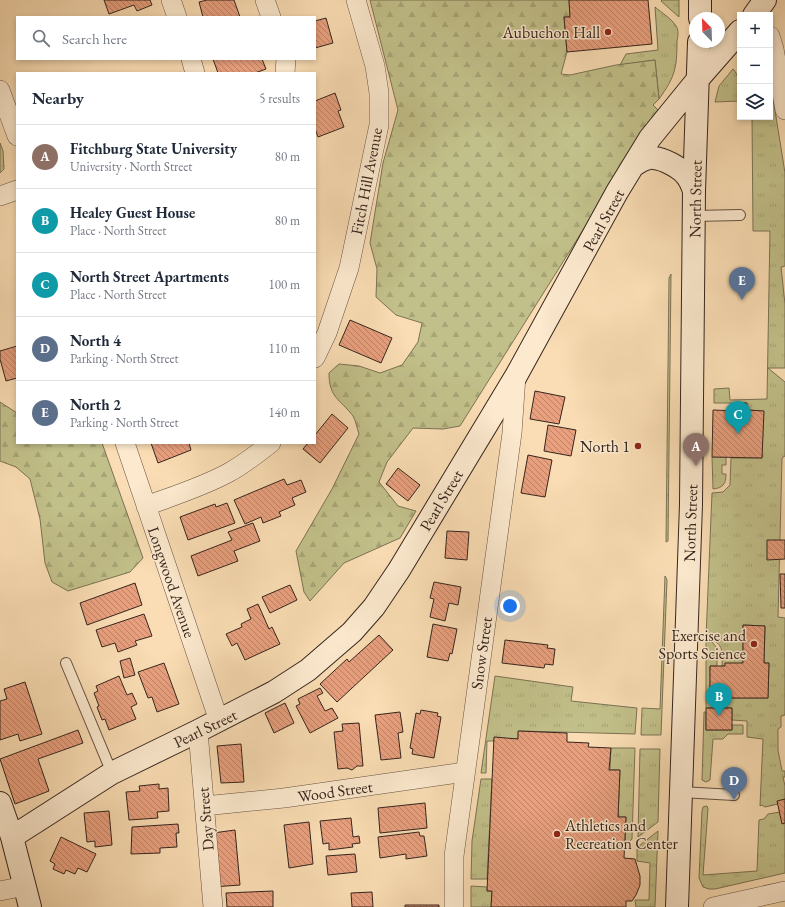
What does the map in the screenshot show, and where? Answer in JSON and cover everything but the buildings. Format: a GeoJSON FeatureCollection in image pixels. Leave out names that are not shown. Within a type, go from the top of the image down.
{"type":"FeatureCollection","features":[{"type":"Feature","properties":{"kind":"main road"},"geometry":{"type":"LineString","coordinates":[[700,0],[700,12]]}},
{"type":"Feature","properties":{"kind":"main road","name":"Pearl Street"},"geometry":{"type":"LineString","coordinates":[[12,837],[112,773],[198,732],[274,692],[308,670],[352,632],[374,607],[399,570],[516,376],[618,192],[650,138],[737,34]]}},
{"type":"Feature","properties":{"kind":"main road","name":"North Street"},"geometry":{"type":"LineString","coordinates":[[677,907],[691,504],[694,191],[699,48]]}},
{"type":"Feature","properties":{"kind":"main road"},"geometry":{"type":"LineString","coordinates":[[633,166],[644,160],[653,158],[662,160],[685,173],[690,180],[694,191]]}},
{"type":"Feature","properties":{"kind":"main road"},"geometry":{"type":"LineString","coordinates":[[0,803],[12,837],[30,907]]}},
{"type":"Feature","properties":{"kind":"street"},"geometry":{"type":"LineString","coordinates":[[171,0],[177,16]]}},
{"type":"Feature","properties":{"kind":"street"},"geometry":{"type":"LineString","coordinates":[[265,0],[271,16]]}},
{"type":"Feature","properties":{"kind":"street","name":"Fitch Hill Avenue"},"geometry":{"type":"LineString","coordinates":[[316,356],[327,333],[349,268],[378,125],[379,93],[375,66],[356,0]]}},
{"type":"Feature","properties":{"kind":"street"},"geometry":{"type":"LineString","coordinates":[[773,46],[785,110]]}},
{"type":"Feature","properties":{"kind":"street"},"geometry":{"type":"LineString","coordinates":[[191,60],[195,72]]}},
{"type":"Feature","properties":{"kind":"street"},"geometry":{"type":"LineString","coordinates":[[285,72],[286,60]]}},
{"type":"Feature","properties":{"kind":"street"},"geometry":{"type":"LineString","coordinates":[[0,90],[16,133]]}},
{"type":"Feature","properties":{"kind":"street"},"geometry":{"type":"LineString","coordinates":[[0,196],[16,190]]}},
{"type":"Feature","properties":{"kind":"street","name":"Snow Street"},"geometry":{"type":"LineString","coordinates":[[454,907],[454,856],[512,433],[516,376]]}},
{"type":"Feature","properties":{"kind":"street","name":"Longwood Avenue"},"geometry":{"type":"LineString","coordinates":[[124,444],[219,721]]}},
{"type":"Feature","properties":{"kind":"street"},"geometry":{"type":"LineString","coordinates":[[146,506],[228,473],[252,458],[270,444]]}},
{"type":"Feature","properties":{"kind":"street","name":"Day Street"},"geometry":{"type":"LineString","coordinates":[[198,732],[213,907]]}},
{"type":"Feature","properties":{"kind":"street","name":"Wood Street"},"geometry":{"type":"LineString","coordinates":[[204,806],[284,798],[465,772]]}},
{"type":"Feature","properties":{"kind":"street"},"geometry":{"type":"LineString","coordinates":[[0,891],[25,886]]}},
{"type":"Feature","properties":{"kind":"street"},"geometry":{"type":"LineString","coordinates":[[713,907],[763,902],[785,891]]}},
{"type":"Feature","properties":{"kind":"lane"},"geometry":{"type":"LineString","coordinates":[[694,216],[740,215]]}},
{"type":"Feature","properties":{"kind":"lane"},"geometry":{"type":"LineString","coordinates":[[66,664],[112,773]]}},
{"type":"Feature","properties":{"kind":"lane"},"geometry":{"type":"LineString","coordinates":[[681,792],[734,795]]}},
{"type":"Feature","properties":{"kind":"green space"},"geometry":{"type":"Polygon","coordinates":[[[370,0],[569,0],[570,17],[564,17],[567,52],[561,74],[570,75],[616,65],[655,60],[659,99],[653,105],[658,110],[635,141],[615,179],[460,426],[443,429],[413,428],[387,462],[379,482],[398,506],[416,511],[400,538],[344,563],[310,601],[304,592],[296,551],[332,489],[359,434],[353,416],[333,393],[329,381],[329,373],[339,364],[359,366],[380,373],[402,365],[418,342],[422,323],[396,315],[376,297],[377,269],[370,243],[383,163],[398,110],[370,0]]]}},
{"type":"Feature","properties":{"kind":"green space"},"geometry":{"type":"Polygon","coordinates":[[[679,0],[679,17],[661,1],[679,0]]]}},
{"type":"Feature","properties":{"kind":"green space"},"geometry":{"type":"Polygon","coordinates":[[[655,7],[674,23],[678,34],[676,65],[674,72],[669,84],[659,99],[655,60],[620,65],[626,54],[658,50],[655,7]]]}},
{"type":"Feature","properties":{"kind":"green space"},"geometry":{"type":"Polygon","coordinates":[[[733,69],[737,75],[737,101],[715,102],[719,86],[733,69]]]}},
{"type":"Feature","properties":{"kind":"green space"},"geometry":{"type":"Polygon","coordinates":[[[773,98],[785,173],[785,266],[781,267],[785,304],[785,368],[768,368],[785,382],[785,456],[782,458],[778,617],[785,618],[785,715],[781,716],[781,727],[778,729],[778,750],[782,771],[785,771],[785,777],[783,777],[785,799],[778,804],[765,807],[762,805],[760,806],[763,739],[747,737],[747,721],[732,720],[732,708],[706,708],[706,642],[712,642],[717,648],[717,666],[710,666],[710,695],[724,695],[724,698],[768,698],[769,663],[764,663],[765,626],[743,625],[743,663],[722,666],[722,651],[719,644],[706,638],[712,493],[723,492],[730,485],[731,458],[762,458],[763,411],[747,410],[746,403],[714,403],[714,389],[729,388],[730,400],[767,399],[770,231],[753,231],[752,120],[773,120],[773,98]]]}},
{"type":"Feature","properties":{"kind":"green space"},"geometry":{"type":"Polygon","coordinates":[[[0,143],[3,151],[4,169],[0,173],[0,143]]]}},
{"type":"Feature","properties":{"kind":"green space"},"geometry":{"type":"Polygon","coordinates":[[[671,274],[668,541],[666,542],[669,278],[671,274]]]}},
{"type":"Feature","properties":{"kind":"green space"},"geometry":{"type":"Polygon","coordinates":[[[0,402],[16,412],[16,444],[102,444],[143,558],[130,572],[68,591],[52,582],[45,563],[40,519],[30,479],[16,467],[0,461],[0,402]]]}},
{"type":"Feature","properties":{"kind":"green space"},"geometry":{"type":"Polygon","coordinates":[[[712,457],[726,457],[726,465],[722,465],[722,474],[726,474],[725,483],[719,488],[713,489],[712,457]]]}},
{"type":"Feature","properties":{"kind":"green space"},"geometry":{"type":"Polygon","coordinates":[[[665,576],[667,580],[661,735],[641,735],[642,708],[660,709],[665,576]]]}},
{"type":"Feature","properties":{"kind":"green space"},"geometry":{"type":"Polygon","coordinates":[[[495,676],[573,687],[571,701],[637,708],[635,734],[519,731],[518,739],[494,738],[494,741],[487,741],[486,773],[481,773],[495,676]]]}},
{"type":"Feature","properties":{"kind":"green space"},"geometry":{"type":"Polygon","coordinates":[[[704,712],[706,712],[706,730],[732,730],[732,725],[743,725],[743,734],[728,734],[723,739],[713,739],[710,780],[706,782],[702,780],[704,712]]]}},
{"type":"Feature","properties":{"kind":"green space"},"geometry":{"type":"Polygon","coordinates":[[[611,748],[635,748],[632,839],[625,850],[626,817],[618,817],[620,770],[610,770],[611,748]]]}},
{"type":"Feature","properties":{"kind":"green space"},"geometry":{"type":"Polygon","coordinates":[[[640,749],[660,749],[658,822],[638,837],[640,749]]]}},
{"type":"Feature","properties":{"kind":"green space"},"geometry":{"type":"Polygon","coordinates":[[[481,779],[492,779],[487,879],[471,879],[472,841],[481,779]]]}},
{"type":"Feature","properties":{"kind":"green space"},"geometry":{"type":"Polygon","coordinates":[[[707,806],[703,875],[757,871],[759,820],[764,819],[768,814],[780,812],[785,823],[785,873],[715,889],[703,887],[699,878],[702,811],[703,807],[707,806]]]}},
{"type":"Feature","properties":{"kind":"green space"},"geometry":{"type":"Polygon","coordinates":[[[658,831],[655,907],[636,907],[635,900],[649,900],[650,863],[637,861],[637,849],[658,831]]]}},
{"type":"Feature","properties":{"kind":"green space"},"geometry":{"type":"Polygon","coordinates":[[[471,886],[487,887],[487,891],[492,891],[491,907],[471,907],[471,886]]]}},
{"type":"Feature","properties":{"kind":"place","name":"Aubuchon Hall"},"geometry":{"type":"Point","coordinates":[608,32]}},
{"type":"Feature","properties":{"kind":"place","name":"North 2"},"geometry":{"type":"Point","coordinates":[742,300]}},
{"type":"Feature","properties":{"kind":"place","name":"North Street Apartments"},"geometry":{"type":"Point","coordinates":[738,434]}},
{"type":"Feature","properties":{"kind":"place","name":"North 1"},"geometry":{"type":"Point","coordinates":[638,446]}},
{"type":"Feature","properties":{"kind":"place","name":"Fitchburg State University"},"geometry":{"type":"Point","coordinates":[696,466]}},
{"type":"Feature","properties":{"kind":"place","name":"Exercise and Sports Science"},"geometry":{"type":"Point","coordinates":[754,644]}},
{"type":"Feature","properties":{"kind":"place","name":"Healey Guest House"},"geometry":{"type":"Point","coordinates":[719,716]}},
{"type":"Feature","properties":{"kind":"place","name":"North 4"},"geometry":{"type":"Point","coordinates":[734,800]}},
{"type":"Feature","properties":{"kind":"place","name":"Athletics and Recreation Center"},"geometry":{"type":"Point","coordinates":[557,834]}}]}
